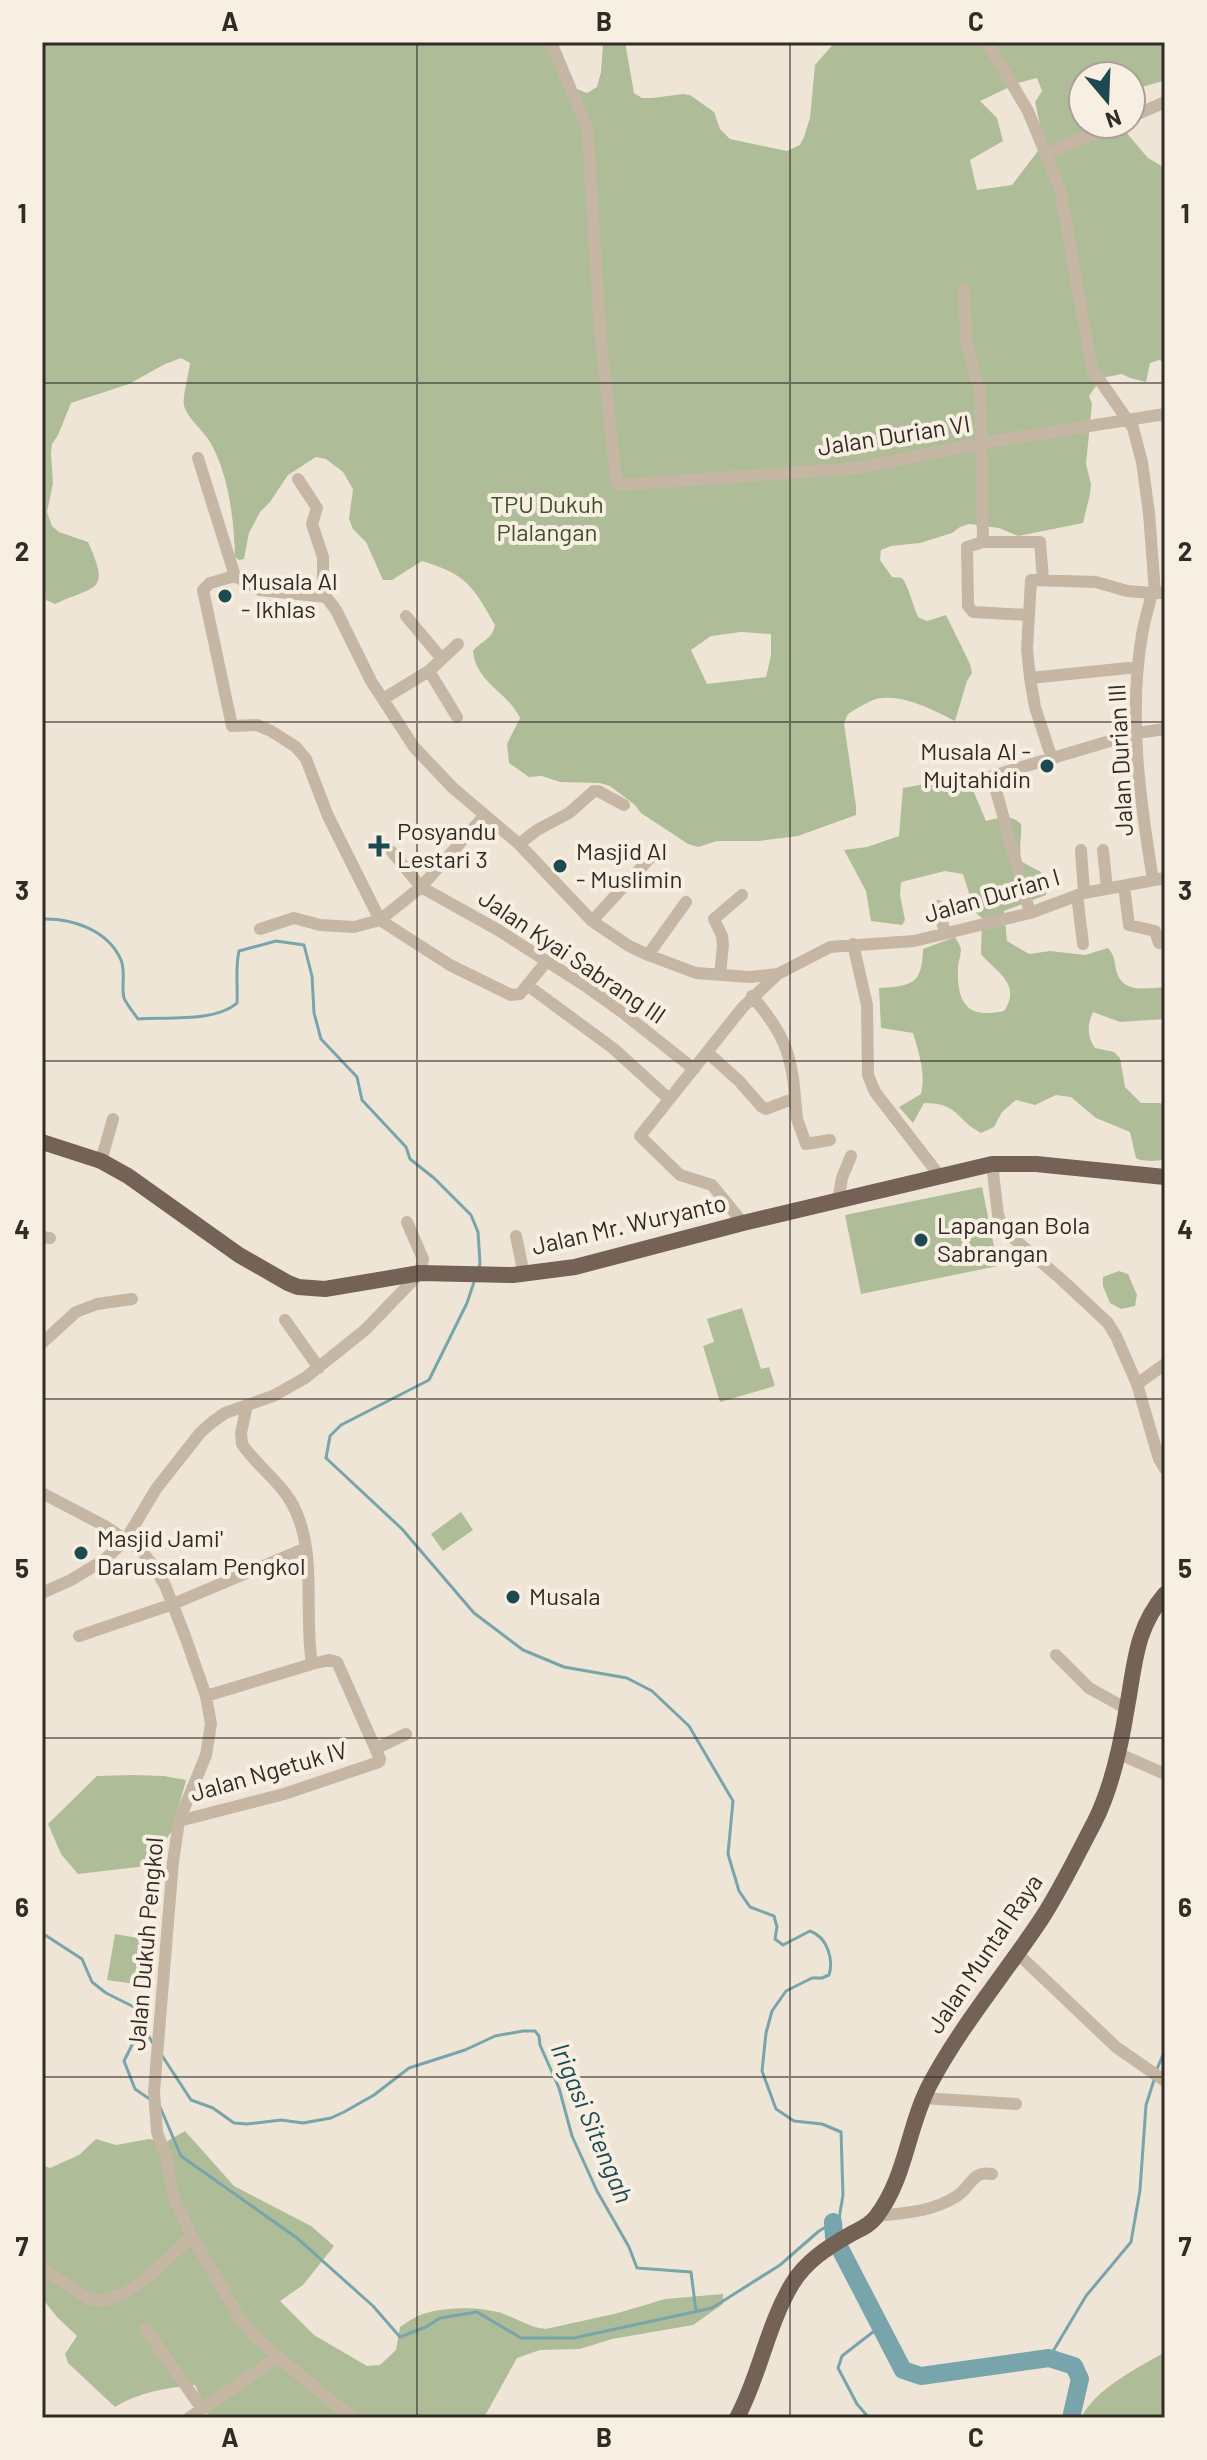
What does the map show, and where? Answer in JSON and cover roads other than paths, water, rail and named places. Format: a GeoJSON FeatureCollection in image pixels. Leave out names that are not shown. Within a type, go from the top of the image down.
{"type":"FeatureCollection","features":[{"type":"Feature","properties":{"kind":"main road","name":"Jalan Mr. Wuryanto"},"geometry":{"type":"LineString","coordinates":[[42,1142],[101,1161],[128,1176],[239,1255],[298,1287],[325,1289],[420,1273],[524,1275],[589,1263],[992,1164],[1036,1164],[1165,1177]]}},
{"type":"Feature","properties":{"kind":"main road","name":"Jalan Muntal Raya"},"geometry":{"type":"LineString","coordinates":[[737,2418],[750,2391],[773,2321],[792,2284],[810,2261],[866,2226],[876,2216],[899,2178],[923,2098],[972,2013],[1043,1916],[1095,1820],[1117,1753],[1137,1646],[1156,1605],[1165,1594]]}},
{"type":"Feature","properties":{"kind":"street","name":"Jalan Durian VI"},"geometry":{"type":"LineString","coordinates":[[551,42],[587,128],[600,330],[619,485],[858,468],[982,443],[1165,414]]}},
{"type":"Feature","properties":{"kind":"street","name":"Jalan Durian III"},"geometry":{"type":"LineString","coordinates":[[987,42],[1028,111],[1060,189],[1092,369],[1133,428],[1142,462],[1157,593],[1142,634],[1137,733],[1142,812],[1159,879]]}},
{"type":"Feature","properties":{"kind":"street"},"geometry":{"type":"LineString","coordinates":[[1046,154],[1078,140]]}},
{"type":"Feature","properties":{"kind":"street"},"geometry":{"type":"LineString","coordinates":[[964,290],[966,341],[980,391],[983,542]]}},
{"type":"Feature","properties":{"kind":"street"},"geometry":{"type":"LineString","coordinates":[[198,458],[235,576],[260,590],[326,597]]}},
{"type":"Feature","properties":{"kind":"street"},"geometry":{"type":"LineString","coordinates":[[298,479],[317,508],[312,524],[323,557],[326,597],[336,610],[371,681],[414,747],[453,788],[519,844],[592,921],[629,946],[696,973],[750,977],[778,974]]}},
{"type":"Feature","properties":{"kind":"street"},"geometry":{"type":"LineString","coordinates":[[1029,615],[973,612],[969,609],[967,547],[983,542],[1040,542],[1043,580]]}},
{"type":"Feature","properties":{"kind":"street"},"geometry":{"type":"LineString","coordinates":[[235,576],[210,583],[203,590],[229,720],[232,726],[257,725],[271,731],[296,747],[306,759],[328,816],[380,920],[450,965],[511,995],[520,994],[546,962]]}},
{"type":"Feature","properties":{"kind":"street"},"geometry":{"type":"LineString","coordinates":[[1052,759],[1035,707],[1029,673],[1030,583],[1033,580],[1096,582],[1127,591],[1157,593]]}},
{"type":"Feature","properties":{"kind":"street"},"geometry":{"type":"LineString","coordinates":[[406,616],[442,659]]}},
{"type":"Feature","properties":{"kind":"street"},"geometry":{"type":"LineString","coordinates":[[383,699],[429,671],[458,644]]}},
{"type":"Feature","properties":{"kind":"street"},"geometry":{"type":"LineString","coordinates":[[1029,673],[1138,667]]}},
{"type":"Feature","properties":{"kind":"street"},"geometry":{"type":"LineString","coordinates":[[429,671],[457,717]]}},
{"type":"Feature","properties":{"kind":"street"},"geometry":{"type":"LineString","coordinates":[[1030,913],[992,776],[1137,733],[1165,729]]}},
{"type":"Feature","properties":{"kind":"street"},"geometry":{"type":"LineString","coordinates":[[519,844],[537,830],[569,813],[594,791],[624,805]]}},
{"type":"Feature","properties":{"kind":"street"},"geometry":{"type":"LineString","coordinates":[[260,929],[294,918],[320,925],[354,927],[380,920],[421,887],[485,815]]}},
{"type":"Feature","properties":{"kind":"street"},"geometry":{"type":"LineString","coordinates":[[1081,850],[1083,944]]}},
{"type":"Feature","properties":{"kind":"street"},"geometry":{"type":"LineString","coordinates":[[1103,850],[1107,889]]}},
{"type":"Feature","properties":{"kind":"street"},"geometry":{"type":"LineString","coordinates":[[392,852],[421,887]]}},
{"type":"Feature","properties":{"kind":"street"},"geometry":{"type":"LineString","coordinates":[[592,921],[650,858]]}},
{"type":"Feature","properties":{"kind":"street","name":"Jalan Durian I"},"geometry":{"type":"LineString","coordinates":[[778,974],[830,947],[914,941],[1030,913],[1080,894],[1159,879]]}},
{"type":"Feature","properties":{"kind":"street"},"geometry":{"type":"LineString","coordinates":[[1124,886],[1129,926],[1155,931],[1159,943]]}},
{"type":"Feature","properties":{"kind":"street","name":"Jalan Kyai Sabrang III"},"geometry":{"type":"LineString","coordinates":[[421,887],[498,930],[622,1012],[694,1069]]}},
{"type":"Feature","properties":{"kind":"street"},"geometry":{"type":"LineString","coordinates":[[720,975],[722,936],[714,919],[742,895]]}},
{"type":"Feature","properties":{"kind":"street"},"geometry":{"type":"LineString","coordinates":[[648,955],[686,902]]}},
{"type":"Feature","properties":{"kind":"street"},"geometry":{"type":"LineString","coordinates":[[938,906],[945,933]]}},
{"type":"Feature","properties":{"kind":"street"},"geometry":{"type":"LineString","coordinates":[[853,944],[867,1005],[868,1075],[875,1092],[939,1175]]}},
{"type":"Feature","properties":{"kind":"street"},"geometry":{"type":"LineString","coordinates":[[743,1223],[712,1185],[680,1175],[640,1136],[752,996],[778,974]]}},
{"type":"Feature","properties":{"kind":"street"},"geometry":{"type":"LineString","coordinates":[[527,985],[614,1049],[669,1099]]}},
{"type":"Feature","properties":{"kind":"street"},"geometry":{"type":"LineString","coordinates":[[752,996],[773,1019],[788,1048],[797,1119],[806,1144],[830,1140]]}},
{"type":"Feature","properties":{"kind":"street"},"geometry":{"type":"LineString","coordinates":[[708,1053],[762,1107],[766,1109],[795,1098]]}},
{"type":"Feature","properties":{"kind":"street"},"geometry":{"type":"LineString","coordinates":[[101,1161],[113,1119]]}},
{"type":"Feature","properties":{"kind":"street"},"geometry":{"type":"LineString","coordinates":[[838,1201],[842,1178],[851,1156]]}},
{"type":"Feature","properties":{"kind":"street"},"geometry":{"type":"LineString","coordinates":[[992,1164],[998,1215],[1006,1232],[1108,1323],[1116,1336],[1137,1384],[1159,1459],[1165,1469]]}},
{"type":"Feature","properties":{"kind":"street"},"geometry":{"type":"LineString","coordinates":[[42,1593],[104,1560],[125,1541],[156,1489],[200,1433],[225,1413],[273,1396],[319,1368],[365,1330],[420,1273],[423,1259],[407,1222]]}},
{"type":"Feature","properties":{"kind":"street"},"geometry":{"type":"LineString","coordinates":[[516,1236],[524,1275]]}},
{"type":"Feature","properties":{"kind":"street"},"geometry":{"type":"LineString","coordinates":[[42,1343],[76,1312],[97,1304],[132,1299]]}},
{"type":"Feature","properties":{"kind":"street"},"geometry":{"type":"LineString","coordinates":[[285,1320],[319,1368]]}},
{"type":"Feature","properties":{"kind":"street"},"geometry":{"type":"LineString","coordinates":[[1137,1384],[1165,1364]]}},
{"type":"Feature","properties":{"kind":"street"},"geometry":{"type":"LineString","coordinates":[[206,1696],[312,1664],[303,1530],[281,1486],[242,1444],[247,1405]]}},
{"type":"Feature","properties":{"kind":"street","name":"Jalan Dukuh Pengkol"},"geometry":{"type":"LineString","coordinates":[[42,1493],[105,1526],[142,1551],[165,1585],[206,1696],[211,1724],[209,1743],[179,1821],[173,1862],[154,2092],[157,2132],[166,2157],[174,2199],[192,2236],[240,2319],[252,2334],[352,2418]]}},
{"type":"Feature","properties":{"kind":"street"},"geometry":{"type":"LineString","coordinates":[[79,1636],[173,1604],[306,1548]]}},
{"type":"Feature","properties":{"kind":"street"},"geometry":{"type":"LineString","coordinates":[[1056,1655],[1089,1688],[1127,1709]]}},
{"type":"Feature","properties":{"kind":"street","name":"Jalan Ngetuk IV"},"geometry":{"type":"LineString","coordinates":[[179,1821],[284,1794],[379,1762],[380,1754],[337,1662],[329,1660],[312,1664]]}},
{"type":"Feature","properties":{"kind":"street"},"geometry":{"type":"LineString","coordinates":[[377,1748],[406,1734]]}},
{"type":"Feature","properties":{"kind":"street"},"geometry":{"type":"LineString","coordinates":[[1117,1753],[1165,1774]]}},
{"type":"Feature","properties":{"kind":"street"},"geometry":{"type":"LineString","coordinates":[[1017,1953],[1116,2047],[1165,2081]]}},
{"type":"Feature","properties":{"kind":"street"},"geometry":{"type":"LineString","coordinates":[[923,2098],[1016,2104]]}},
{"type":"Feature","properties":{"kind":"street"},"geometry":{"type":"LineString","coordinates":[[876,2216],[930,2209],[963,2192],[975,2176],[985,2172],[992,2174]]}},
{"type":"Feature","properties":{"kind":"street"},"geometry":{"type":"LineString","coordinates":[[42,2268],[89,2299],[106,2301],[138,2284],[192,2236]]}},
{"type":"Feature","properties":{"kind":"street"},"geometry":{"type":"LineString","coordinates":[[146,2329],[202,2409]]}},
{"type":"Feature","properties":{"kind":"street"},"geometry":{"type":"LineString","coordinates":[[189,2418],[278,2357]]}},
{"type":"Feature","properties":{"kind":"waterway"},"geometry":{"type":"LineString","coordinates":[[42,919],[77,924],[107,941],[121,960],[124,998],[138,1019],[204,1016],[228,1009],[237,1003],[239,951],[276,941],[304,945],[321,1039],[357,1077],[362,1100],[406,1147],[410,1159],[471,1215],[478,1232],[479,1268]]}},
{"type":"Feature","properties":{"kind":"waterway"},"geometry":{"type":"LineString","coordinates":[[160,2107],[181,2156],[297,2238],[373,2306],[400,2337],[440,2318],[477,2312],[521,2338],[574,2338],[712,2308],[780,2265],[819,2231],[839,2219],[843,2195],[841,2132],[822,2124],[794,2121],[776,2109],[762,2071],[772,2011],[786,1991],[812,1978],[829,1975],[831,1962],[828,1949],[821,1938],[810,1931],[783,1945],[775,1939],[777,1927],[774,1916],[750,1907],[739,1891],[728,1854],[733,1801],[689,1726],[652,1691],[627,1678],[564,1667],[523,1650],[474,1613],[402,1529],[326,1458],[330,1436],[341,1425],[429,1380],[467,1303],[475,1279]]}},
{"type":"Feature","properties":{"kind":"waterway"},"geometry":{"type":"LineString","coordinates":[[42,1933],[82,1959],[92,1982],[136,2008],[147,2019],[146,2032],[136,2037],[124,2061],[135,2089],[151,2100]]}},
{"type":"Feature","properties":{"kind":"waterway","name":"Irigasi Sitengah"},"geometry":{"type":"LineString","coordinates":[[161,2054],[191,2100],[213,2108],[234,2123],[281,2120],[303,2123],[331,2118],[344,2112],[374,2095],[409,2068],[465,2050],[495,2036],[535,2031],[559,2088],[572,2136],[637,2268],[691,2272],[696,2311]]}},
{"type":"Feature","properties":{"kind":"waterway","name":"Irigasi Sitengah"},"geometry":{"type":"LineString","coordinates":[[146,2032],[154,2045]]}},
{"type":"Feature","properties":{"kind":"waterway"},"geometry":{"type":"LineString","coordinates":[[1157,2069],[1165,2050]]}},
{"type":"Feature","properties":{"kind":"waterway"},"geometry":{"type":"LineString","coordinates":[[1049,2358],[1086,2296],[1131,2242],[1140,2190],[1146,2105],[1154,2080]]}},
{"type":"Feature","properties":{"kind":"waterway"},"geometry":{"type":"LineString","coordinates":[[833,2222],[834,2237],[903,2370],[921,2376],[1049,2358],[1074,2366],[1080,2379],[1071,2418]]}},
{"type":"Feature","properties":{"kind":"waterway"},"geometry":{"type":"LineString","coordinates":[[869,2418],[857,2404],[838,2368],[842,2356],[882,2325]]}},
{"type":"Feature","properties":{"kind":"place","name":"Musala Al - Ikhlas"},"geometry":{"type":"Point","coordinates":[225,596]}},
{"type":"Feature","properties":{"kind":"place","name":"Musala Al - Mujtahidin"},"geometry":{"type":"Point","coordinates":[1047,766]}},
{"type":"Feature","properties":{"kind":"place","name":"Posyandu Lestari 3"},"geometry":{"type":"Point","coordinates":[379,846]}},
{"type":"Feature","properties":{"kind":"place","name":"Masjid Al - Muslimin"},"geometry":{"type":"Point","coordinates":[560,866]}},
{"type":"Feature","properties":{"kind":"place","name":"Lapangan Bola Sabrangan"},"geometry":{"type":"Point","coordinates":[921,1240]}},
{"type":"Feature","properties":{"kind":"place","name":"Masjid Jami' Darussalam Pengkol"},"geometry":{"type":"Point","coordinates":[81,1553]}},
{"type":"Feature","properties":{"kind":"place","name":"Musala"},"geometry":{"type":"Point","coordinates":[513,1597]}},
{"type":"Feature","properties":{"kind":"park label","name":"TPU Dukuh Plalangan"},"geometry":{"type":"Point","coordinates":[547,519]}}]}
